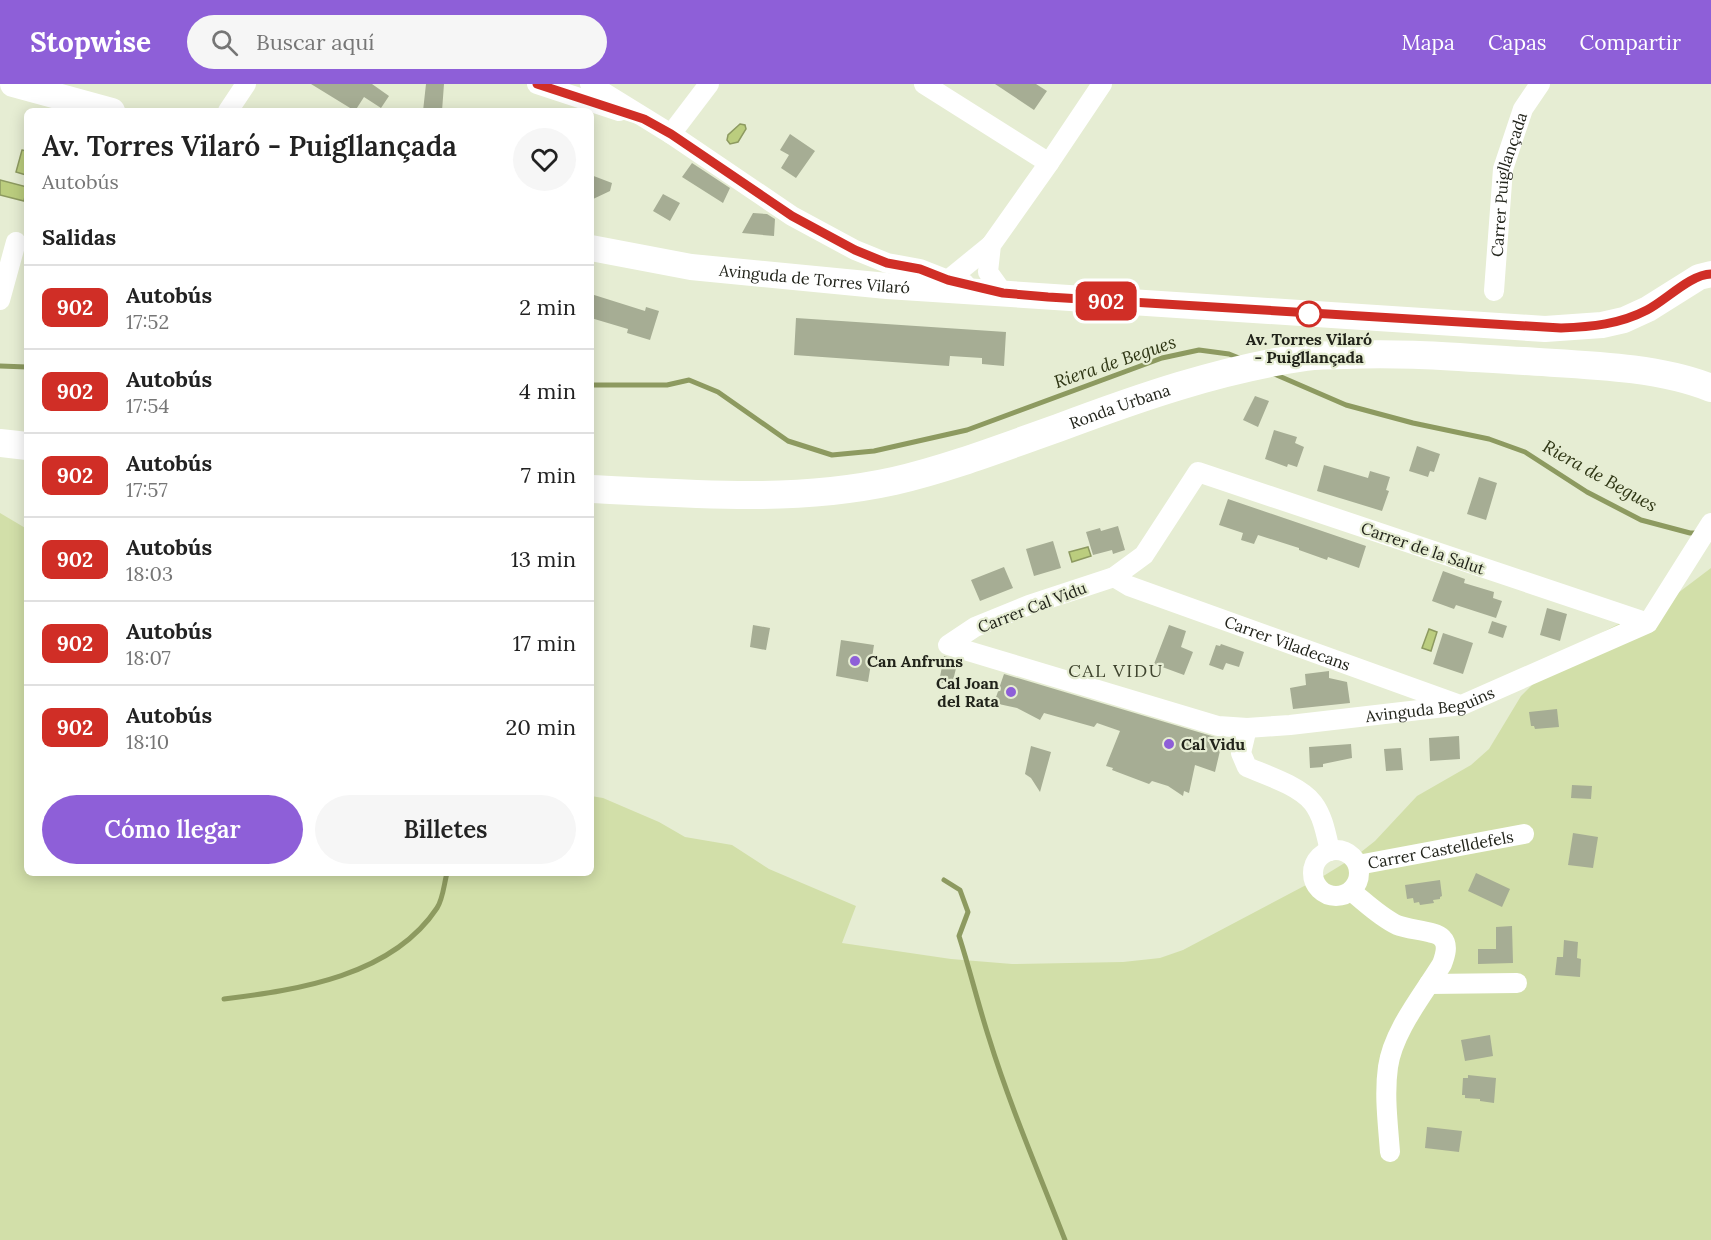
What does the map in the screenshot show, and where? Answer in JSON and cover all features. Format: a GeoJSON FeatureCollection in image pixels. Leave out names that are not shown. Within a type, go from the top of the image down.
{"type":"FeatureCollection","features":[{"type":"Feature","properties":{"kind":"main road","name":"Ronda Urbana"},"geometry":{"type":"LineString","coordinates":[[594,489],[767,496],[815,493],[894,481],[967,461],[1174,388],[1236,370],[1310,356],[1403,355],[1566,364],[1653,373],[1696,382],[1711,388]]}},
{"type":"Feature","properties":{"kind":"main road","name":"Ronda Urbana"},"geometry":{"type":"LineString","coordinates":[[1653,373],[1711,365]]}},
{"type":"Feature","properties":{"kind":"main road"},"geometry":{"type":"LineString","coordinates":[[0,443],[24,446]]}},
{"type":"Feature","properties":{"kind":"street"},"geometry":{"type":"LineString","coordinates":[[13,84],[101,108]]}},
{"type":"Feature","properties":{"kind":"street"},"geometry":{"type":"LineString","coordinates":[[230,108],[246,84]]}},
{"type":"Feature","properties":{"kind":"street"},"geometry":{"type":"LineString","coordinates":[[537,84],[644,119]]}},
{"type":"Feature","properties":{"kind":"street"},"geometry":{"type":"LineString","coordinates":[[590,84],[671,134],[792,216],[855,250],[887,263],[920,269],[948,280],[1003,293]]}},
{"type":"Feature","properties":{"kind":"street"},"geometry":{"type":"LineString","coordinates":[[671,134],[709,84]]}},
{"type":"Feature","properties":{"kind":"street"},"geometry":{"type":"LineString","coordinates":[[924,84],[1049,164]]}},
{"type":"Feature","properties":{"kind":"street"},"geometry":{"type":"LineString","coordinates":[[948,280],[991,245],[1102,84]]}},
{"type":"Feature","properties":{"kind":"street","name":"Carrer Puigllançada"},"geometry":{"type":"LineString","coordinates":[[1494,291],[1503,169],[1523,109],[1540,84]]}},
{"type":"Feature","properties":{"kind":"street"},"geometry":{"type":"LineString","coordinates":[[0,300],[16,242]]}},
{"type":"Feature","properties":{"kind":"street"},"geometry":{"type":"LineString","coordinates":[[991,245],[988,272],[1003,293]]}},
{"type":"Feature","properties":{"kind":"street","name":"Avinguda de Torres Vilaró"},"geometry":{"type":"LineString","coordinates":[[594,249],[692,267],[887,286],[1556,328],[1602,325],[1624,320],[1648,309],[1698,277],[1711,274]]}},
{"type":"Feature","properties":{"kind":"street","name":"Carrer Cal Vidu"},"geometry":{"type":"LineString","coordinates":[[1198,472],[1144,555],[1114,577],[975,627],[948,645],[1218,726],[1246,728]]}},
{"type":"Feature","properties":{"kind":"street","name":"Carrer de la Salut"},"geometry":{"type":"LineString","coordinates":[[1198,472],[1648,623]]}},
{"type":"Feature","properties":{"kind":"street"},"geometry":{"type":"LineString","coordinates":[[1648,623],[1711,523]]}},
{"type":"Feature","properties":{"kind":"street","name":"Carrer Viladecans"},"geometry":{"type":"LineString","coordinates":[[1114,577],[1130,586],[1462,705]]}},
{"type":"Feature","properties":{"kind":"street","name":"Avinguda Beguins"},"geometry":{"type":"LineString","coordinates":[[1246,728],[1462,705],[1648,623]]}},
{"type":"Feature","properties":{"kind":"street"},"geometry":{"type":"LineString","coordinates":[[1246,728],[1240,753],[1247,767],[1291,787],[1312,802],[1324,824],[1330,851]]}},
{"type":"Feature","properties":{"kind":"street","name":"Carrer Castelldefels"},"geometry":{"type":"LineString","coordinates":[[1358,865],[1524,834]]}},
{"type":"Feature","properties":{"kind":"street"},"geometry":{"type":"LineString","coordinates":[[1330,851],[1342,851],[1352,856],[1358,865],[1359,876],[1356,885],[1351,891],[1337,896],[1324,893],[1316,883],[1313,874],[1315,864],[1321,856],[1330,851]]}},
{"type":"Feature","properties":{"kind":"street"},"geometry":{"type":"LineString","coordinates":[[1351,891],[1396,924],[1420,932],[1434,932],[1443,939],[1445,944],[1445,956],[1411,1010],[1388,1065],[1389,1152]]}},
{"type":"Feature","properties":{"kind":"street"},"geometry":{"type":"LineString","coordinates":[[1429,984],[1517,983]]}},
{"type":"Feature","properties":{"kind":"shaded area"},"geometry":{"type":"Polygon","coordinates":[[[740,124],[745,125],[746,129],[738,142],[730,144],[727,140],[728,135],[740,124]]]}},
{"type":"Feature","properties":{"kind":"shaded area"},"geometry":{"type":"Polygon","coordinates":[[[22,150],[24,150],[24,174],[16,172],[22,150]]]}},
{"type":"Feature","properties":{"kind":"shaded area"},"geometry":{"type":"Polygon","coordinates":[[[0,180],[24,186],[24,201],[0,195],[0,180]]]}},
{"type":"Feature","properties":{"kind":"shaded area"},"geometry":{"type":"Polygon","coordinates":[[[0,513],[24,527],[24,876],[594,876],[594,796],[603,798],[659,822],[685,837],[732,845],[769,869],[856,906],[842,943],[951,959],[1012,964],[1123,962],[1160,958],[1183,950],[1325,875],[1375,841],[1417,796],[1471,765],[1489,749],[1521,696],[1538,679],[1597,635],[1674,596],[1711,568],[1711,1240],[0,1240],[0,513]]]}},
{"type":"Feature","properties":{"kind":"shaded area"},"geometry":{"type":"Polygon","coordinates":[[[1088,547],[1091,556],[1072,562],[1069,552],[1088,547]]]}},
{"type":"Feature","properties":{"kind":"shaded area"},"geometry":{"type":"Polygon","coordinates":[[[1429,629],[1437,632],[1431,651],[1422,648],[1429,629]]]}},
{"type":"Feature","properties":{"kind":"building"},"geometry":{"type":"Polygon","coordinates":[[[311,84],[372,84],[389,96],[381,108],[364,97],[357,108],[350,108],[311,84]]]}},
{"type":"Feature","properties":{"kind":"building"},"geometry":{"type":"Polygon","coordinates":[[[426,84],[444,84],[442,108],[423,108],[426,84]]]}},
{"type":"Feature","properties":{"kind":"building"},"geometry":{"type":"Polygon","coordinates":[[[995,84],[1036,84],[1047,91],[1034,110],[995,84]]]}},
{"type":"Feature","properties":{"kind":"building"},"geometry":{"type":"Polygon","coordinates":[[[790,134],[815,151],[796,178],[781,168],[789,155],[780,150],[790,134]]]}},
{"type":"Feature","properties":{"kind":"building"},"geometry":{"type":"Polygon","coordinates":[[[692,163],[730,188],[723,203],[682,177],[692,163]]]}},
{"type":"Feature","properties":{"kind":"building"},"geometry":{"type":"Polygon","coordinates":[[[594,176],[612,183],[610,191],[594,199],[594,176]]]}},
{"type":"Feature","properties":{"kind":"building"},"geometry":{"type":"Polygon","coordinates":[[[663,194],[680,203],[670,221],[653,211],[663,194]]]}},
{"type":"Feature","properties":{"kind":"building"},"geometry":{"type":"Polygon","coordinates":[[[753,213],[767,214],[775,219],[774,236],[742,233],[753,213]]]}},
{"type":"Feature","properties":{"kind":"building"},"geometry":{"type":"Polygon","coordinates":[[[594,295],[645,311],[646,307],[659,311],[650,340],[627,333],[628,329],[594,319],[594,295]]]}},
{"type":"Feature","properties":{"kind":"building"},"geometry":{"type":"Polygon","coordinates":[[[796,318],[1006,332],[1004,366],[982,364],[982,358],[950,356],[949,366],[794,355],[796,318]]]}},
{"type":"Feature","properties":{"kind":"building"},"geometry":{"type":"Polygon","coordinates":[[[1255,396],[1269,401],[1258,427],[1243,420],[1255,396]]]}},
{"type":"Feature","properties":{"kind":"building"},"geometry":{"type":"Polygon","coordinates":[[[1274,430],[1297,437],[1295,443],[1304,447],[1297,467],[1288,464],[1287,467],[1265,459],[1274,430]]]}},
{"type":"Feature","properties":{"kind":"building"},"geometry":{"type":"Polygon","coordinates":[[[1417,446],[1440,454],[1434,472],[1430,471],[1428,477],[1409,471],[1417,446]]]}},
{"type":"Feature","properties":{"kind":"building"},"geometry":{"type":"Polygon","coordinates":[[[1324,465],[1368,478],[1370,471],[1390,477],[1386,490],[1389,491],[1382,511],[1317,491],[1324,465]]]}},
{"type":"Feature","properties":{"kind":"building"},"geometry":{"type":"Polygon","coordinates":[[[1479,477],[1497,483],[1486,520],[1467,514],[1479,477]]]}},
{"type":"Feature","properties":{"kind":"building"},"geometry":{"type":"Polygon","coordinates":[[[1228,499],[1366,546],[1359,568],[1328,557],[1327,560],[1258,535],[1254,544],[1241,540],[1243,533],[1219,525],[1228,499]]]}},
{"type":"Feature","properties":{"kind":"building"},"geometry":{"type":"Polygon","coordinates":[[[1118,526],[1125,550],[1113,554],[1112,550],[1093,555],[1086,532],[1118,526]]]}},
{"type":"Feature","properties":{"kind":"building"},"geometry":{"type":"Polygon","coordinates":[[[1053,541],[1061,568],[1034,576],[1026,549],[1053,541]]]}},
{"type":"Feature","properties":{"kind":"building"},"geometry":{"type":"Polygon","coordinates":[[[1004,567],[1013,588],[980,601],[971,580],[1004,567]]]}},
{"type":"Feature","properties":{"kind":"building"},"geometry":{"type":"Polygon","coordinates":[[[1443,571],[1465,579],[1464,583],[1494,592],[1493,598],[1502,601],[1496,618],[1456,605],[1454,609],[1432,601],[1443,571]]]}},
{"type":"Feature","properties":{"kind":"building"},"geometry":{"type":"Polygon","coordinates":[[[1547,608],[1567,614],[1560,641],[1540,635],[1547,608]]]}},
{"type":"Feature","properties":{"kind":"building"},"geometry":{"type":"Polygon","coordinates":[[[1492,621],[1507,626],[1503,638],[1488,633],[1492,621]]]}},
{"type":"Feature","properties":{"kind":"building"},"geometry":{"type":"Polygon","coordinates":[[[753,625],[770,628],[766,650],[750,647],[753,625]]]}},
{"type":"Feature","properties":{"kind":"building"},"geometry":{"type":"Polygon","coordinates":[[[1169,625],[1186,631],[1181,647],[1193,652],[1184,675],[1154,664],[1169,625]]]}},
{"type":"Feature","properties":{"kind":"building"},"geometry":{"type":"Polygon","coordinates":[[[1443,633],[1473,643],[1463,674],[1433,664],[1443,633]]]}},
{"type":"Feature","properties":{"kind":"building","name":"Can Anfruns"},"geometry":{"type":"Polygon","coordinates":[[[841,640],[874,645],[868,682],[836,676],[841,640]]]}},
{"type":"Feature","properties":{"kind":"building"},"geometry":{"type":"Polygon","coordinates":[[[1221,644],[1244,652],[1239,667],[1226,663],[1223,670],[1209,665],[1216,645],[1221,644]]]}},
{"type":"Feature","properties":{"kind":"building"},"geometry":{"type":"Polygon","coordinates":[[[944,656],[958,660],[952,685],[939,682],[944,656]]]}},
{"type":"Feature","properties":{"kind":"building"},"geometry":{"type":"Polygon","coordinates":[[[1329,671],[1329,678],[1347,682],[1350,703],[1293,709],[1290,688],[1306,685],[1305,674],[1329,671]]]}},
{"type":"Feature","properties":{"kind":"building"},"geometry":{"type":"Polygon","coordinates":[[[1004,674],[1223,738],[1215,772],[1195,765],[1189,793],[1184,791],[1183,796],[1168,786],[1152,781],[1149,784],[1112,770],[1113,768],[1106,766],[1120,731],[1097,723],[1094,727],[1044,713],[1040,720],[1017,708],[994,703],[1004,674]]]}},
{"type":"Feature","properties":{"kind":"building"},"geometry":{"type":"Polygon","coordinates":[[[1557,709],[1559,727],[1535,729],[1531,726],[1529,712],[1557,709]]]}},
{"type":"Feature","properties":{"kind":"building"},"geometry":{"type":"Polygon","coordinates":[[[1459,736],[1460,759],[1430,761],[1429,738],[1459,736]]]}},
{"type":"Feature","properties":{"kind":"building"},"geometry":{"type":"Polygon","coordinates":[[[1351,744],[1352,758],[1323,764],[1323,767],[1310,768],[1309,747],[1351,744]]]}},
{"type":"Feature","properties":{"kind":"building"},"geometry":{"type":"Polygon","coordinates":[[[1031,746],[1051,752],[1040,792],[1031,778],[1025,774],[1031,746]]]}},
{"type":"Feature","properties":{"kind":"building"},"geometry":{"type":"Polygon","coordinates":[[[1401,748],[1403,770],[1386,771],[1384,749],[1401,748]]]}},
{"type":"Feature","properties":{"kind":"building"},"geometry":{"type":"Polygon","coordinates":[[[1572,785],[1592,786],[1591,799],[1571,798],[1572,785]]]}},
{"type":"Feature","properties":{"kind":"building"},"geometry":{"type":"Polygon","coordinates":[[[1573,833],[1598,837],[1593,868],[1568,865],[1573,833]]]}},
{"type":"Feature","properties":{"kind":"building"},"geometry":{"type":"Polygon","coordinates":[[[1476,873],[1510,889],[1502,907],[1468,891],[1476,873]]]}},
{"type":"Feature","properties":{"kind":"building"},"geometry":{"type":"Polygon","coordinates":[[[1440,880],[1442,896],[1440,899],[1433,900],[1434,903],[1420,905],[1419,902],[1414,903],[1413,898],[1407,899],[1405,885],[1440,880]]]}},
{"type":"Feature","properties":{"kind":"building"},"geometry":{"type":"Polygon","coordinates":[[[1512,926],[1513,963],[1478,964],[1478,949],[1496,949],[1496,927],[1512,926]]]}},
{"type":"Feature","properties":{"kind":"building"},"geometry":{"type":"Polygon","coordinates":[[[1564,940],[1578,942],[1577,958],[1581,959],[1580,977],[1555,975],[1557,957],[1563,957],[1564,940]]]}},
{"type":"Feature","properties":{"kind":"building"},"geometry":{"type":"Polygon","coordinates":[[[1490,1035],[1493,1056],[1465,1061],[1461,1040],[1490,1035]]]}},
{"type":"Feature","properties":{"kind":"building"},"geometry":{"type":"Polygon","coordinates":[[[1468,1075],[1496,1078],[1494,1103],[1465,1098],[1465,1095],[1462,1095],[1463,1078],[1468,1078],[1468,1075]]]}},
{"type":"Feature","properties":{"kind":"building"},"geometry":{"type":"Polygon","coordinates":[[[1427,1127],[1462,1131],[1459,1152],[1425,1148],[1427,1127]]]}},
{"type":"Feature","properties":{"kind":"waterway","name":"Riera de Begues"},"geometry":{"type":"LineString","coordinates":[[594,385],[667,385],[689,380],[718,392],[788,441],[832,455],[874,451],[967,430],[1162,358],[1199,350],[1229,354],[1239,358]]}},
{"type":"Feature","properties":{"kind":"waterway","name":"Riera de Begues"},"geometry":{"type":"LineString","coordinates":[[0,366],[24,367]]}},
{"type":"Feature","properties":{"kind":"waterway","name":"Riera de Begues"},"geometry":{"type":"LineString","coordinates":[[1272,373],[1346,405],[1413,423],[1489,439],[1525,452],[1587,492],[1641,520],[1690,533],[1700,533]]}},
{"type":"Feature","properties":{"kind":"waterway"},"geometry":{"type":"LineString","coordinates":[[224,999],[282,991],[341,976],[395,950],[418,931],[437,908],[446,876]]}},
{"type":"Feature","properties":{"kind":"waterway"},"geometry":{"type":"LineString","coordinates":[[944,880],[960,890],[968,912],[959,936],[981,1012],[1006,1089],[1065,1240]]}},
{"type":"Feature","properties":{"kind":"bus line","name":"902"},"geometry":{"type":"LineString","coordinates":[[537,84],[644,119],[671,134],[792,216],[855,250],[887,263],[920,269],[948,280],[1003,293],[1545,329],[1578,328],[1624,320],[1648,309],[1698,277],[1711,274]]}},
{"type":"Feature","properties":{"kind":"place","name":"Av. Torres Vilaró - Puigllançada"},"geometry":{"type":"Point","coordinates":[1309,314]}},
{"type":"Feature","properties":{"kind":"place","name":"Can Anfruns"},"geometry":{"type":"Point","coordinates":[855,661]}},
{"type":"Feature","properties":{"kind":"place","name":"Cal Joan del Rata"},"geometry":{"type":"Point","coordinates":[1011,692]}},
{"type":"Feature","properties":{"kind":"place","name":"Cal Vidu"},"geometry":{"type":"Point","coordinates":[1169,744]}},
{"type":"Feature","properties":{"kind":"district","name":"CAL VIDU"},"geometry":{"type":"Point","coordinates":[1116,671]}}]}
